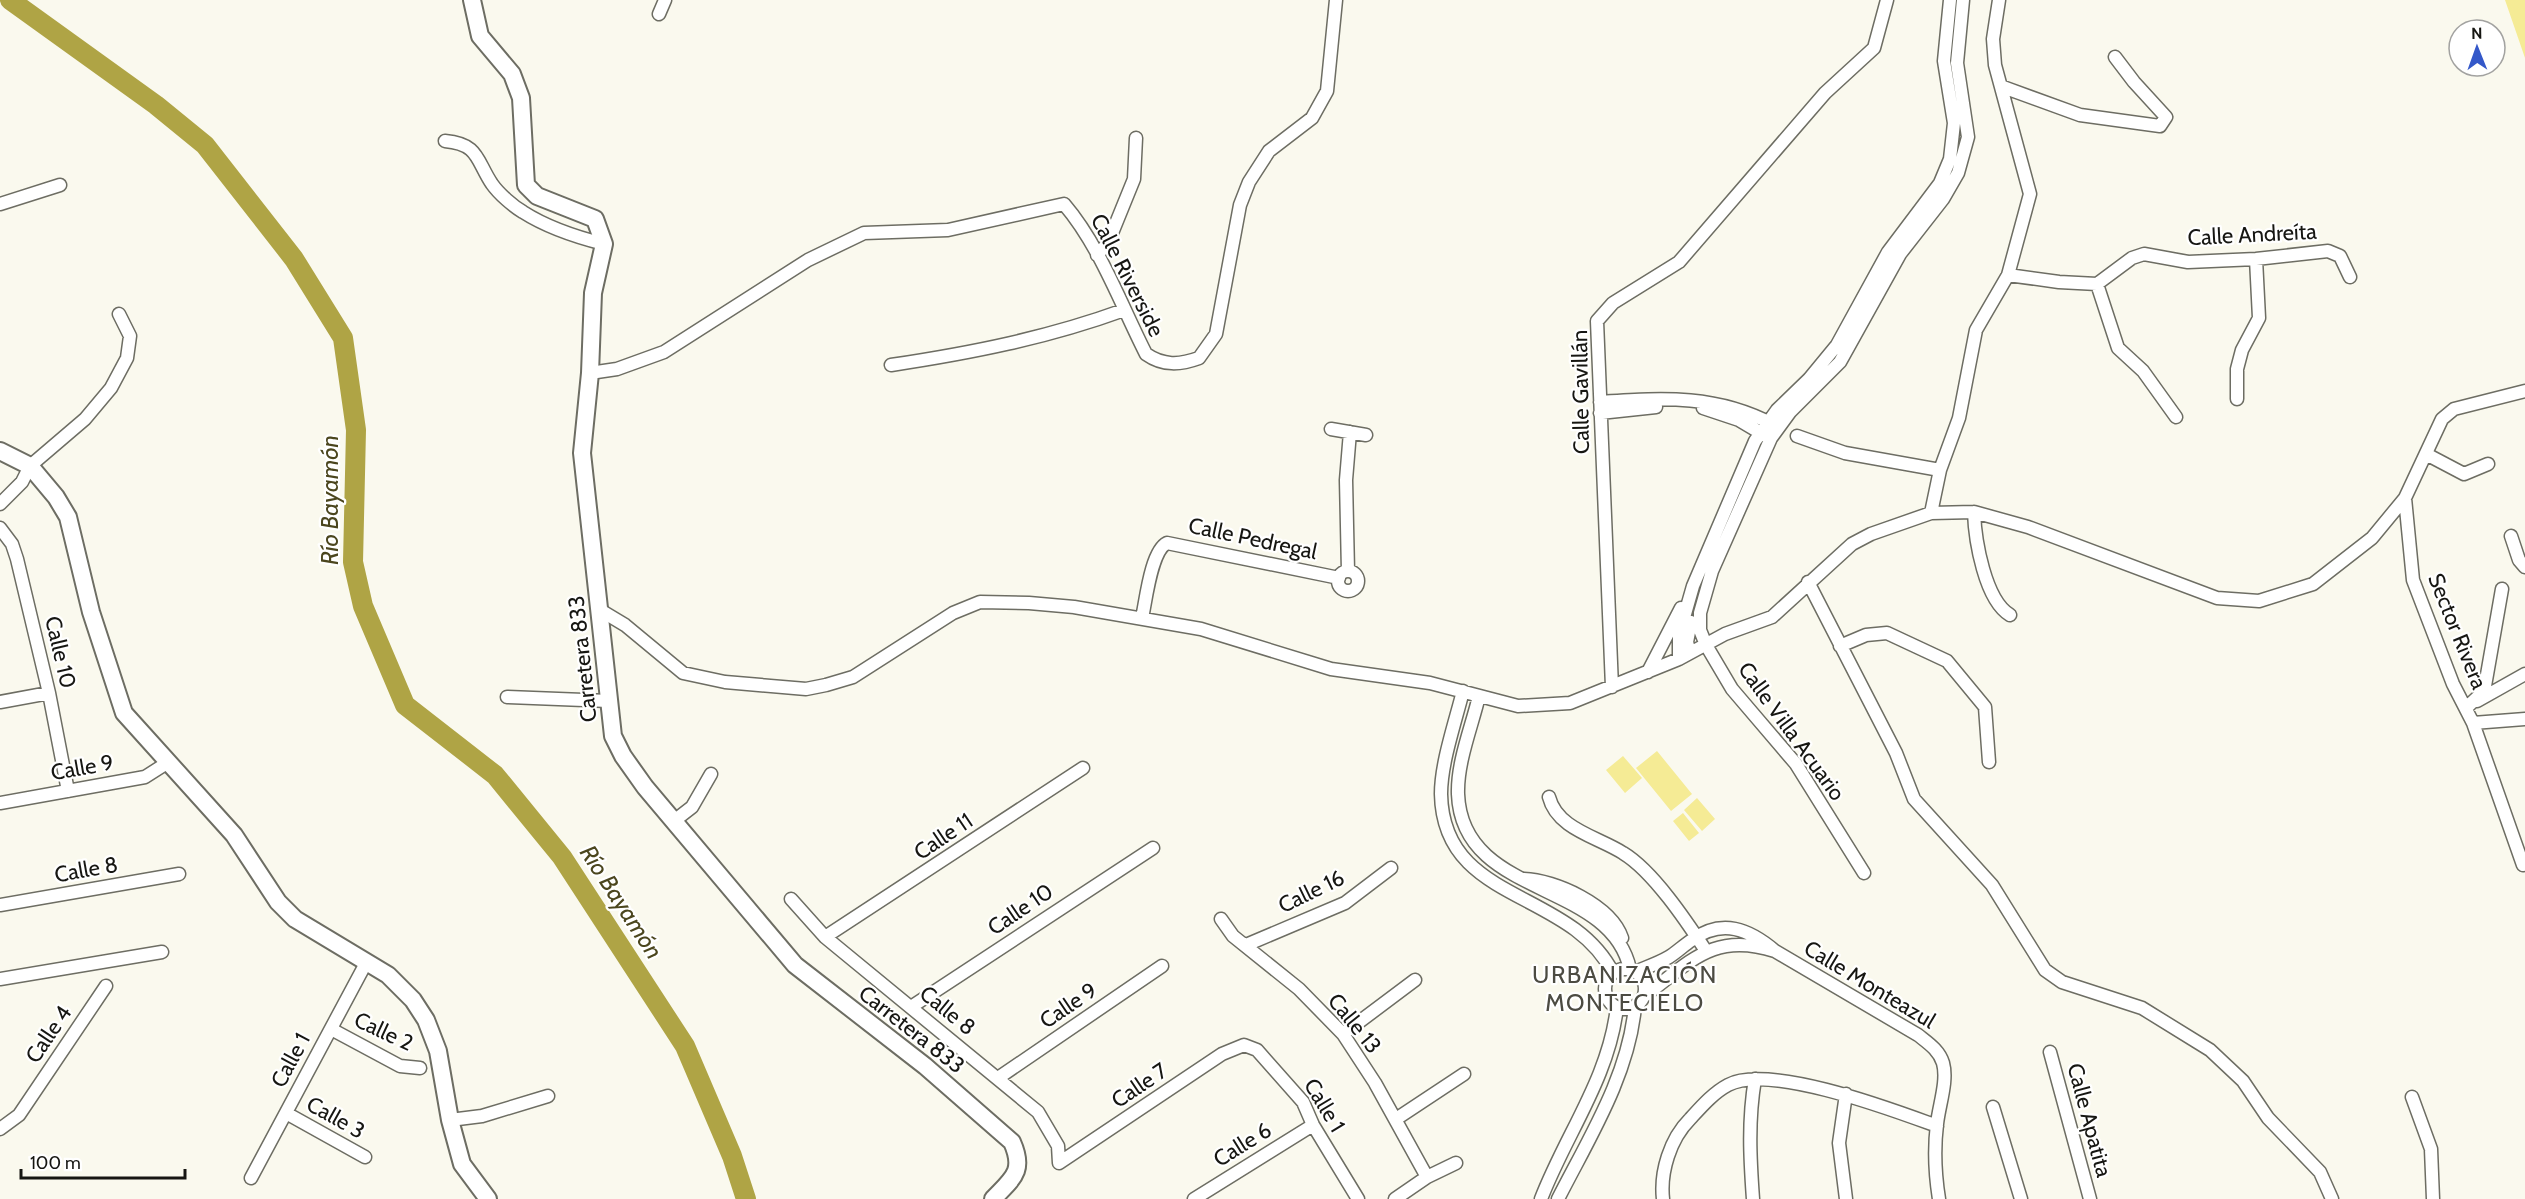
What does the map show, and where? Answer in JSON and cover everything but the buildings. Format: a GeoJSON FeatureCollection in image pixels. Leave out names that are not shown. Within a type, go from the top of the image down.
{"type":"FeatureCollection","features":[{"type":"Feature","properties":{"kind":"street"},"geometry":{"type":"LineString","coordinates":[[472,0],[480,36],[512,74],[521,98],[526,184],[537,196],[595,219],[604,244]]}},
{"type":"Feature","properties":{"kind":"street"},"geometry":{"type":"LineString","coordinates":[[659,14],[665,0]]}},
{"type":"Feature","properties":{"kind":"street","name":"Calle Riverside"},"geometry":{"type":"LineString","coordinates":[[591,373],[617,369],[664,352],[808,260],[864,233],[948,230],[1064,204],[1076,218],[1097,255],[1146,354],[1158,362],[1190,362],[1199,358],[1216,334],[1240,205],[1249,182],[1269,151],[1312,118],[1327,91],[1336,0]]}},
{"type":"Feature","properties":{"kind":"street"},"geometry":{"type":"LineString","coordinates":[[1876,0],[1887,5]]}},
{"type":"Feature","properties":{"kind":"street"},"geometry":{"type":"LineString","coordinates":[[1648,672],[1693,586],[1765,435],[1827,359],[1887,252],[1930,197],[1945,171],[1955,135],[1944,60],[1950,0]]}},
{"type":"Feature","properties":{"kind":"street"},"geometry":{"type":"LineString","coordinates":[[1773,424],[1845,354],[1900,254],[1943,199],[1961,167],[1968,137],[1957,63],[1963,0]]}},
{"type":"Feature","properties":{"kind":"street"},"geometry":{"type":"LineString","coordinates":[[1931,513],[1940,470],[1959,418],[1976,330],[2008,274],[2030,194],[2003,87],[1995,65],[1993,39],[1999,0]]}},
{"type":"Feature","properties":{"kind":"street","name":"Calle Gavillán"},"geometry":{"type":"LineString","coordinates":[[1612,687],[1597,321],[1612,303],[1679,262],[1825,93],[1874,48],[1887,5]]}},
{"type":"Feature","properties":{"kind":"street"},"geometry":{"type":"LineString","coordinates":[[2003,87],[2079,115],[2160,126],[2166,117],[2115,57]]}},
{"type":"Feature","properties":{"kind":"street"},"geometry":{"type":"LineString","coordinates":[[1097,255],[1107,243],[1134,179],[1136,138]]}},
{"type":"Feature","properties":{"kind":"street"},"geometry":{"type":"LineString","coordinates":[[445,141],[461,142],[475,151],[493,186],[522,212],[569,235],[604,244]]}},
{"type":"Feature","properties":{"kind":"street"},"geometry":{"type":"LineString","coordinates":[[0,204],[60,185]]}},
{"type":"Feature","properties":{"kind":"street","name":"Carretera 833"},"geometry":{"type":"LineString","coordinates":[[604,244],[593,293],[591,373],[582,453],[613,735],[623,756],[674,821],[795,965],[925,1066],[1012,1142],[1017,1154],[1015,1176],[993,1199]]}},
{"type":"Feature","properties":{"kind":"street","name":"Calle Andreíta"},"geometry":{"type":"LineString","coordinates":[[2097,284],[2132,258],[2144,254],[2188,262],[2256,259],[2328,251],[2340,256],[2350,277]]}},
{"type":"Feature","properties":{"kind":"street"},"geometry":{"type":"LineString","coordinates":[[2237,399],[2237,369],[2242,350],[2259,318],[2256,259]]}},
{"type":"Feature","properties":{"kind":"street"},"geometry":{"type":"LineString","coordinates":[[2008,274],[2060,282],[2097,284],[2118,348],[2142,371],[2176,417]]}},
{"type":"Feature","properties":{"kind":"street"},"geometry":{"type":"LineString","coordinates":[[891,365],[995,349],[1070,330],[1124,310]]}},
{"type":"Feature","properties":{"kind":"street"},"geometry":{"type":"LineString","coordinates":[[0,504],[22,482],[30,466],[85,419],[111,388],[127,358],[130,336],[119,314]]}},
{"type":"Feature","properties":{"kind":"street"},"geometry":{"type":"LineString","coordinates":[[600,610],[625,625],[682,673],[725,682],[806,688],[853,677],[952,613],[980,602],[1029,603],[1142,618],[1201,629],[1331,669],[1430,682],[1518,706],[1570,703],[1685,656],[1725,634],[1772,617],[1852,544],[1871,534],[1931,513],[1974,512],[2028,527],[2217,598],[2259,601],[2313,584],[2372,538],[2405,498],[2442,419],[2454,409],[2525,391]]}},
{"type":"Feature","properties":{"kind":"street"},"geometry":{"type":"LineString","coordinates":[[1600,407],[1669,398],[1708,401],[1773,424]]}},
{"type":"Feature","properties":{"kind":"street"},"geometry":{"type":"LineString","coordinates":[[1600,407],[1702,408],[1739,420],[1765,435]]}},
{"type":"Feature","properties":{"kind":"street"},"geometry":{"type":"LineString","coordinates":[[1331,429],[1366,435]]}},
{"type":"Feature","properties":{"kind":"street","name":"Calle Pedregal"},"geometry":{"type":"LineString","coordinates":[[1142,618],[1156,556],[1161,546],[1167,543],[1344,574],[1346,480],[1350,432]]}},
{"type":"Feature","properties":{"kind":"street"},"geometry":{"type":"LineString","coordinates":[[1685,656],[1689,627],[1706,590],[1765,435]]}},
{"type":"Feature","properties":{"kind":"street"},"geometry":{"type":"LineString","coordinates":[[1797,436],[1845,453],[1940,470]]}},
{"type":"Feature","properties":{"kind":"street"},"geometry":{"type":"LineString","coordinates":[[0,450],[30,466],[56,497],[68,517],[91,612],[124,713],[234,835],[278,902],[295,919],[388,975],[401,987],[426,1020],[438,1051],[450,1120],[462,1164],[488,1199]]}},
{"type":"Feature","properties":{"kind":"street"},"geometry":{"type":"LineString","coordinates":[[2426,454],[2464,474],[2488,464]]}},
{"type":"Feature","properties":{"kind":"street","name":"Sector Rivera"},"geometry":{"type":"LineString","coordinates":[[2405,498],[2413,580],[2453,684],[2473,723],[2523,865]]}},
{"type":"Feature","properties":{"kind":"street"},"geometry":{"type":"LineString","coordinates":[[1974,512],[1976,537],[1988,584],[1999,609],[2010,615]]}},
{"type":"Feature","properties":{"kind":"street","name":"Calle 10"},"geometry":{"type":"LineString","coordinates":[[0,528],[12,544],[17,559],[49,693],[68,790]]}},
{"type":"Feature","properties":{"kind":"street"},"geometry":{"type":"LineString","coordinates":[[2511,536],[2518,560],[2525,567]]}},
{"type":"Feature","properties":{"kind":"street"},"geometry":{"type":"LineString","coordinates":[[1808,582],[1896,753],[1914,799],[1992,885],[2045,970],[2062,982],[2142,1008],[2210,1050],[2243,1081],[2268,1118],[2320,1172],[2332,1199]]}},
{"type":"Feature","properties":{"kind":"street"},"geometry":{"type":"LineString","coordinates":[[1685,656],[1679,635],[1693,586]]}},
{"type":"Feature","properties":{"kind":"street","name":"Sector Rivera"},"geometry":{"type":"LineString","coordinates":[[2466,708],[2481,694],[2485,686],[2502,589]]}},
{"type":"Feature","properties":{"kind":"street"},"geometry":{"type":"LineString","coordinates":[[1706,590],[1699,623],[1706,645]]}},
{"type":"Feature","properties":{"kind":"street"},"geometry":{"type":"LineString","coordinates":[[1840,646],[1866,635],[1887,633],[1947,661],[1985,707],[1989,762]]}},
{"type":"Feature","properties":{"kind":"street","name":"Calle Villa Acuario"},"geometry":{"type":"LineString","coordinates":[[1706,645],[1732,688],[1796,764],[1864,873]]}},
{"type":"Feature","properties":{"kind":"street","name":"Sector Rivera"},"geometry":{"type":"LineString","coordinates":[[2466,708],[2525,674]]}},
{"type":"Feature","properties":{"kind":"street"},"geometry":{"type":"LineString","coordinates":[[1462,691],[1441,793],[1446,828],[1454,843],[1461,855],[1484,877],[1578,928],[1604,955],[1613,973]]}},
{"type":"Feature","properties":{"kind":"street"},"geometry":{"type":"LineString","coordinates":[[0,702],[49,693]]}},
{"type":"Feature","properties":{"kind":"street"},"geometry":{"type":"LineString","coordinates":[[1479,696],[1458,783],[1459,806],[1466,830],[1476,845],[1494,863],[1598,920],[1626,954],[1633,970],[1643,980],[1632,1033],[1615,1084],[1558,1199]]}},
{"type":"Feature","properties":{"kind":"street"},"geometry":{"type":"LineString","coordinates":[[507,697],[609,701]]}},
{"type":"Feature","properties":{"kind":"street","name":"Sector Rivera"},"geometry":{"type":"LineString","coordinates":[[2473,723],[2525,719]]}},
{"type":"Feature","properties":{"kind":"street","name":"Calle 9"},"geometry":{"type":"LineString","coordinates":[[0,803],[145,777],[167,763]]}},
{"type":"Feature","properties":{"kind":"street","name":"Calle 11"},"geometry":{"type":"LineString","coordinates":[[825,937],[1083,768]]}},
{"type":"Feature","properties":{"kind":"street"},"geometry":{"type":"LineString","coordinates":[[674,821],[692,807],[711,774]]}},
{"type":"Feature","properties":{"kind":"street"},"geometry":{"type":"LineString","coordinates":[[1549,797],[1556,813],[1565,822],[1635,862],[1672,903],[1706,951]]}},
{"type":"Feature","properties":{"kind":"street","name":"Calle 10"},"geometry":{"type":"LineString","coordinates":[[911,1007],[1153,848]]}},
{"type":"Feature","properties":{"kind":"street","name":"Calle 16"},"geometry":{"type":"LineString","coordinates":[[1246,945],[1344,903],[1391,868]]}},
{"type":"Feature","properties":{"kind":"street","name":"Calle 8"},"geometry":{"type":"LineString","coordinates":[[0,905],[179,874]]}},
{"type":"Feature","properties":{"kind":"street","name":"Calle 8"},"geometry":{"type":"LineString","coordinates":[[791,899],[825,937],[1038,1112],[1058,1146],[1059,1163]]}},
{"type":"Feature","properties":{"kind":"street","name":"Calle 13"},"geometry":{"type":"LineString","coordinates":[[1221,919],[1233,936],[1299,989],[1343,1034],[1396,1119],[1427,1177]]}},
{"type":"Feature","properties":{"kind":"street","name":"Calle Monteazul"},"geometry":{"type":"LineString","coordinates":[[1633,970],[1670,956],[1706,931],[1723,927],[1740,928],[1759,937],[1775,951],[1918,1035],[1936,1050],[1943,1063],[1944,1077],[1937,1126],[1936,1176],[1939,1199]]}},
{"type":"Feature","properties":{"kind":"street","name":"Calle Monteazul"},"geometry":{"type":"LineString","coordinates":[[1639,1002],[1706,951],[1727,944],[1746,944],[1775,951]]}},
{"type":"Feature","properties":{"kind":"street"},"geometry":{"type":"LineString","coordinates":[[0,979],[162,952]]}},
{"type":"Feature","properties":{"kind":"street","name":"Calle 1"},"geometry":{"type":"LineString","coordinates":[[251,1178],[366,963]]}},
{"type":"Feature","properties":{"kind":"street","name":"Calle 9"},"geometry":{"type":"LineString","coordinates":[[998,1078],[1162,966]]}},
{"type":"Feature","properties":{"kind":"street"},"geometry":{"type":"LineString","coordinates":[[1541,1199],[1599,1079],[1615,1028],[1617,1007],[1606,994],[1606,982],[1613,973],[1633,970]]}},
{"type":"Feature","properties":{"kind":"street"},"geometry":{"type":"LineString","coordinates":[[1343,1034],[1415,980]]}},
{"type":"Feature","properties":{"kind":"street","name":"Calle 4"},"geometry":{"type":"LineString","coordinates":[[0,1129],[19,1115],[106,986]]}},
{"type":"Feature","properties":{"kind":"street"},"geometry":{"type":"LineString","coordinates":[[1617,1007],[1639,1002]]}},
{"type":"Feature","properties":{"kind":"street","name":"Calle 2"},"geometry":{"type":"LineString","coordinates":[[331,1029],[400,1066],[420,1068]]}},
{"type":"Feature","properties":{"kind":"street","name":"Calle 1"},"geometry":{"type":"LineString","coordinates":[[1244,1045],[1257,1050],[1286,1079],[1303,1102],[1313,1125],[1358,1199]]}},
{"type":"Feature","properties":{"kind":"street","name":"Calle 7"},"geometry":{"type":"LineString","coordinates":[[1059,1163],[1222,1054],[1244,1045]]}},
{"type":"Feature","properties":{"kind":"street","name":"Calle Apatita"},"geometry":{"type":"LineString","coordinates":[[2050,1053],[2090,1199]]}},
{"type":"Feature","properties":{"kind":"street"},"geometry":{"type":"LineString","coordinates":[[1396,1119],[1464,1074]]}},
{"type":"Feature","properties":{"kind":"street"},"geometry":{"type":"LineString","coordinates":[[1663,1199],[1662,1183],[1668,1155],[1683,1126],[1728,1084],[1755,1079],[1846,1094],[1937,1126]]}},
{"type":"Feature","properties":{"kind":"street"},"geometry":{"type":"LineString","coordinates":[[1753,1199],[1749,1113],[1755,1079]]}},
{"type":"Feature","properties":{"kind":"street"},"geometry":{"type":"LineString","coordinates":[[1846,1094],[1839,1143],[1846,1199]]}},
{"type":"Feature","properties":{"kind":"street"},"geometry":{"type":"LineString","coordinates":[[450,1120],[482,1116],[548,1096]]}},
{"type":"Feature","properties":{"kind":"street"},"geometry":{"type":"LineString","coordinates":[[2412,1097],[2431,1149],[2433,1199]]}},
{"type":"Feature","properties":{"kind":"street"},"geometry":{"type":"LineString","coordinates":[[1993,1107],[2021,1199]]}},
{"type":"Feature","properties":{"kind":"street","name":"Calle 3"},"geometry":{"type":"LineString","coordinates":[[286,1113],[365,1157]]}},
{"type":"Feature","properties":{"kind":"street","name":"Calle 6"},"geometry":{"type":"LineString","coordinates":[[1194,1199],[1313,1125]]}},
{"type":"Feature","properties":{"kind":"street"},"geometry":{"type":"LineString","coordinates":[[1395,1199],[1427,1177],[1456,1163]]}},
{"type":"Feature","properties":{"kind":"shaded area"},"geometry":{"type":"Polygon","coordinates":[[[2505,0],[2525,0],[2525,58],[2505,0]]]}},
{"type":"Feature","properties":{"kind":"shaded area"},"geometry":{"type":"Polygon","coordinates":[[[1657,751],[1692,794],[1671,811],[1636,768],[1657,751]]]}},
{"type":"Feature","properties":{"kind":"shaded area"},"geometry":{"type":"Polygon","coordinates":[[[1623,756],[1642,778],[1625,793],[1606,770],[1623,756]]]}},
{"type":"Feature","properties":{"kind":"shaded area"},"geometry":{"type":"Polygon","coordinates":[[[1697,798],[1715,819],[1702,831],[1684,810],[1697,798]]]}},
{"type":"Feature","properties":{"kind":"shaded area"},"geometry":{"type":"Polygon","coordinates":[[[1683,813],[1699,833],[1689,841],[1673,821],[1683,813]]]}},
{"type":"Feature","properties":{"kind":"waterway","name":"Río Bayamón"},"geometry":{"type":"LineString","coordinates":[[10,0],[156,105],[205,145],[294,259],[343,338],[356,430],[353,562],[363,606],[405,705],[495,775],[562,857],[685,1046],[732,1156],[746,1199]]}},
{"type":"Feature","properties":{"kind":"district","name":"URBANIZACIÓN MONTECIELO"},"geometry":{"type":"Point","coordinates":[1625,989]}}]}
